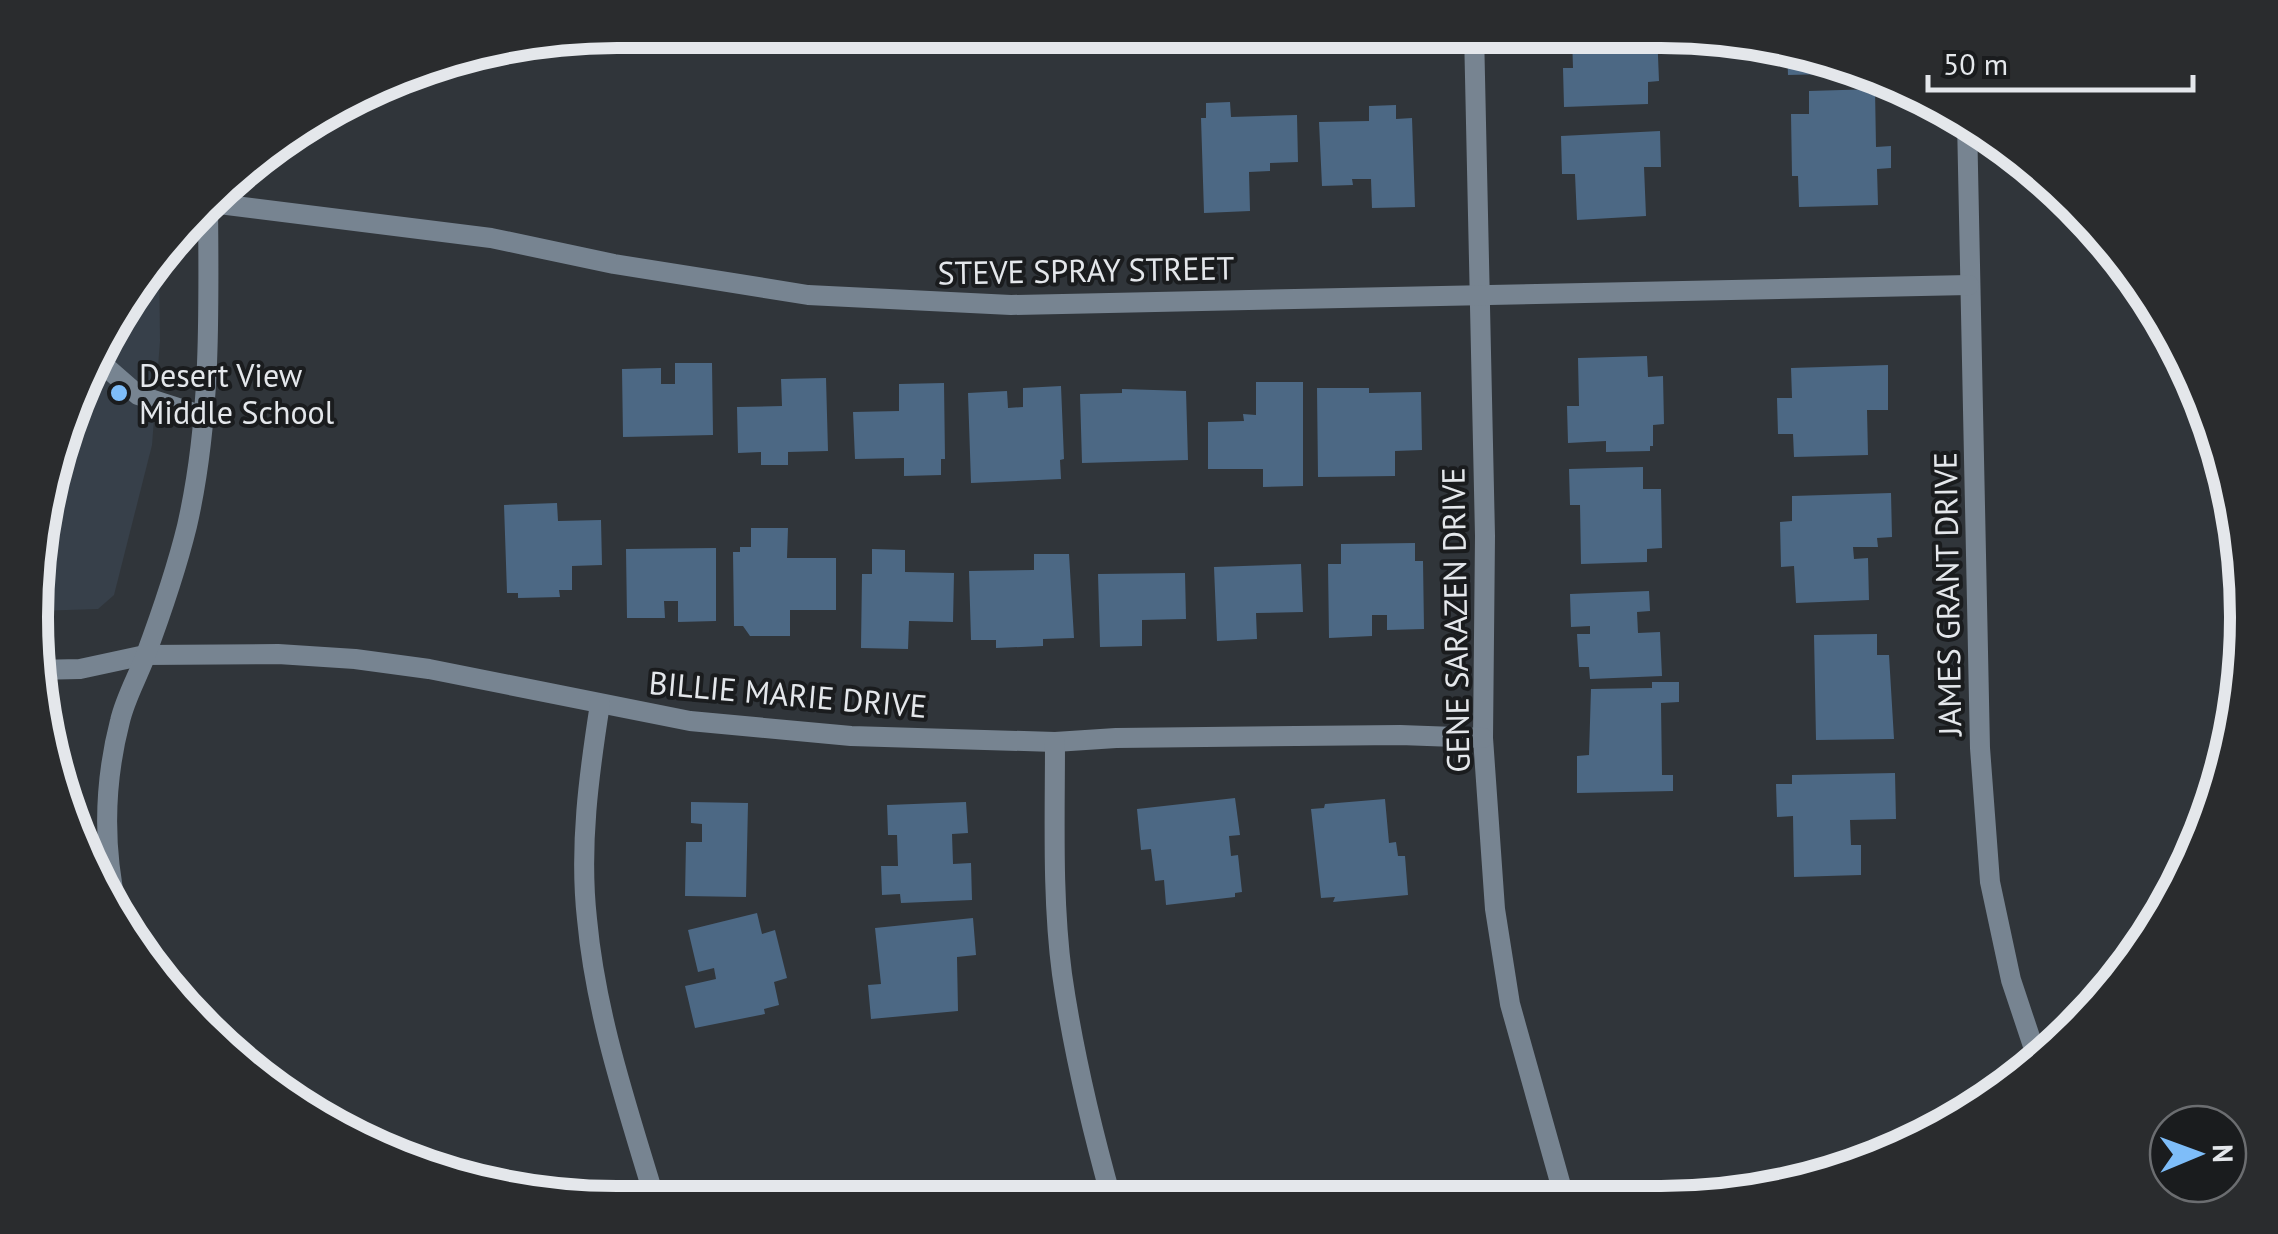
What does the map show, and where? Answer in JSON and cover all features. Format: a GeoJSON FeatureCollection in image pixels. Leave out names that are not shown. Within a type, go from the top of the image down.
{"type":"FeatureCollection","features":[{"type":"Feature","properties":{"kind":"street","name":"GENE SARAZEN DRIVE"},"geometry":{"type":"LineString","coordinates":[[1474,48],[1485,536],[1483,738],[1496,909],[1510,1004],[1561,1186]]}},
{"type":"Feature","properties":{"kind":"street","name":"JAMES GRANT DRIVE"},"geometry":{"type":"LineString","coordinates":[[1967,137],[1980,748],[1990,882],[2011,980],[2033,1047]]}},
{"type":"Feature","properties":{"kind":"street","name":"STEVE SPRAY STREET"},"geometry":{"type":"LineString","coordinates":[[222,206],[491,238],[614,264],[808,295],[1011,304],[1970,285]]}},
{"type":"Feature","properties":{"kind":"street"},"geometry":{"type":"LineString","coordinates":[[112,880],[106,814],[120,718],[171,584],[188,523],[209,354],[210,219]]}},
{"type":"Feature","properties":{"kind":"street"},"geometry":{"type":"LineString","coordinates":[[105,367],[138,396],[203,416]]}},
{"type":"Feature","properties":{"kind":"street","name":"BILLIE MARIE DRIVE"},"geometry":{"type":"LineString","coordinates":[[50,670],[80,669],[145,655],[278,654],[355,659],[448,672],[690,721],[851,736],[1055,742],[1154,737],[1483,738]]}},
{"type":"Feature","properties":{"kind":"street"},"geometry":{"type":"LineString","coordinates":[[600,704],[586,808],[586,916],[608,1046],[651,1186]]}},
{"type":"Feature","properties":{"kind":"street"},"geometry":{"type":"LineString","coordinates":[[1055,742],[1054,867],[1062,972],[1088,1115],[1108,1186]]}},
{"type":"Feature","properties":{"kind":"shaded area","name":"Desert View Middle School"},"geometry":{"type":"Polygon","coordinates":[[[159,278],[160,341],[152,445],[114,595],[98,609],[48,611],[58,506],[78,434],[106,365],[159,278]]]}},
{"type":"Feature","properties":{"kind":"building"},"geometry":{"type":"Polygon","coordinates":[[[1572,48],[1658,48],[1659,81],[1648,82],[1648,104],[1564,107],[1563,68],[1573,68],[1572,48]]]}},
{"type":"Feature","properties":{"kind":"building"},"geometry":{"type":"Polygon","coordinates":[[[1788,62],[1831,74],[1788,75],[1788,62]]]}},
{"type":"Feature","properties":{"kind":"building"},"geometry":{"type":"Polygon","coordinates":[[[1875,90],[1876,147],[1891,146],[1891,168],[1877,169],[1878,205],[1799,207],[1798,176],[1792,176],[1791,114],[1809,114],[1809,91],[1875,90]]]}},
{"type":"Feature","properties":{"kind":"building"},"geometry":{"type":"Polygon","coordinates":[[[1230,102],[1231,117],[1297,115],[1298,162],[1270,163],[1270,171],[1249,172],[1250,211],[1204,213],[1201,118],[1206,118],[1206,103],[1230,102]]]}},
{"type":"Feature","properties":{"kind":"building"},"geometry":{"type":"Polygon","coordinates":[[[1396,105],[1396,119],[1412,118],[1415,207],[1372,208],[1371,179],[1352,179],[1353,185],[1322,186],[1319,122],[1369,121],[1369,106],[1396,105]]]}},
{"type":"Feature","properties":{"kind":"building"},"geometry":{"type":"Polygon","coordinates":[[[1660,131],[1661,167],[1644,167],[1646,216],[1577,220],[1575,174],[1562,174],[1561,136],[1660,131]]]}},
{"type":"Feature","properties":{"kind":"building"},"geometry":{"type":"Polygon","coordinates":[[[1647,356],[1648,377],[1663,376],[1664,424],[1653,425],[1650,451],[1606,452],[1606,441],[1568,443],[1567,406],[1579,406],[1578,358],[1647,356]]]}},
{"type":"Feature","properties":{"kind":"building"},"geometry":{"type":"Polygon","coordinates":[[[675,363],[712,363],[713,435],[623,437],[622,369],[661,368],[661,384],[675,384],[675,363]]]}},
{"type":"Feature","properties":{"kind":"building"},"geometry":{"type":"Polygon","coordinates":[[[1888,365],[1888,410],[1867,410],[1868,455],[1794,457],[1793,434],[1778,434],[1777,398],[1792,398],[1791,368],[1888,365]]]}},
{"type":"Feature","properties":{"kind":"building"},"geometry":{"type":"Polygon","coordinates":[[[826,378],[828,451],[788,452],[788,465],[761,465],[761,452],[738,453],[737,407],[782,406],[781,379],[826,378]]]}},
{"type":"Feature","properties":{"kind":"building"},"geometry":{"type":"Polygon","coordinates":[[[1256,382],[1303,382],[1303,486],[1263,487],[1263,469],[1208,469],[1208,422],[1244,421],[1243,414],[1256,415],[1256,382]]]}},
{"type":"Feature","properties":{"kind":"building"},"geometry":{"type":"Polygon","coordinates":[[[944,383],[945,459],[941,459],[941,475],[904,476],[904,458],[855,459],[853,412],[899,411],[899,384],[944,383]]]}},
{"type":"Feature","properties":{"kind":"building"},"geometry":{"type":"Polygon","coordinates":[[[1061,386],[1061,479],[971,483],[968,393],[1007,391],[1008,408],[1023,407],[1023,388],[1061,386]]]}},
{"type":"Feature","properties":{"kind":"building"},"geometry":{"type":"Polygon","coordinates":[[[1317,388],[1421,392],[1422,450],[1395,451],[1395,476],[1318,477],[1317,388]]]}},
{"type":"Feature","properties":{"kind":"building"},"geometry":{"type":"Polygon","coordinates":[[[1122,389],[1186,391],[1188,460],[1082,463],[1080,394],[1122,393],[1122,389]]]}},
{"type":"Feature","properties":{"kind":"building"},"geometry":{"type":"Polygon","coordinates":[[[1643,467],[1643,489],[1661,489],[1662,548],[1647,549],[1647,562],[1581,564],[1580,505],[1570,505],[1569,469],[1643,467]]]}},
{"type":"Feature","properties":{"kind":"building"},"geometry":{"type":"Polygon","coordinates":[[[1891,493],[1892,537],[1877,538],[1878,547],[1853,547],[1854,559],[1868,558],[1869,600],[1796,603],[1794,566],[1781,567],[1780,522],[1792,521],[1792,496],[1891,493]]]}},
{"type":"Feature","properties":{"kind":"building"},"geometry":{"type":"Polygon","coordinates":[[[557,503],[558,521],[601,520],[602,565],[572,566],[572,590],[559,590],[560,597],[518,598],[518,593],[507,593],[504,505],[557,503]]]}},
{"type":"Feature","properties":{"kind":"building"},"geometry":{"type":"Polygon","coordinates":[[[751,528],[788,528],[787,558],[836,558],[836,610],[790,610],[790,636],[750,636],[743,626],[734,626],[733,552],[751,547],[751,528]]]}},
{"type":"Feature","properties":{"kind":"building"},"geometry":{"type":"Polygon","coordinates":[[[1415,543],[1415,561],[1423,561],[1424,629],[1387,630],[1387,615],[1372,615],[1372,636],[1329,638],[1328,564],[1341,564],[1341,544],[1415,543]]]}},
{"type":"Feature","properties":{"kind":"building"},"geometry":{"type":"Polygon","coordinates":[[[716,548],[716,621],[678,622],[678,601],[664,601],[665,618],[627,618],[626,549],[716,548]]]}},
{"type":"Feature","properties":{"kind":"building"},"geometry":{"type":"Polygon","coordinates":[[[872,549],[905,550],[905,572],[954,573],[953,622],[909,621],[908,649],[861,648],[862,574],[872,574],[872,549]]]}},
{"type":"Feature","properties":{"kind":"building"},"geometry":{"type":"Polygon","coordinates":[[[1034,554],[1069,554],[1074,638],[1043,639],[1043,646],[996,648],[996,640],[971,640],[969,571],[1034,570],[1034,554]]]}},
{"type":"Feature","properties":{"kind":"building"},"geometry":{"type":"Polygon","coordinates":[[[1301,564],[1303,612],[1256,613],[1257,639],[1217,641],[1214,567],[1301,564]]]}},
{"type":"Feature","properties":{"kind":"building"},"geometry":{"type":"Polygon","coordinates":[[[1185,573],[1186,619],[1142,620],[1142,646],[1100,647],[1098,574],[1185,573]]]}},
{"type":"Feature","properties":{"kind":"building"},"geometry":{"type":"Polygon","coordinates":[[[1649,591],[1650,611],[1637,612],[1638,633],[1660,632],[1662,676],[1590,679],[1589,667],[1579,667],[1577,634],[1590,634],[1590,626],[1571,627],[1570,594],[1649,591]]]}},
{"type":"Feature","properties":{"kind":"building"},"geometry":{"type":"Polygon","coordinates":[[[1877,634],[1877,655],[1889,655],[1894,739],[1816,740],[1814,635],[1877,634]]]}},
{"type":"Feature","properties":{"kind":"building"},"geometry":{"type":"Polygon","coordinates":[[[1652,682],[1679,682],[1679,702],[1661,703],[1662,775],[1673,775],[1673,791],[1577,793],[1577,756],[1589,755],[1591,689],[1652,688],[1652,682]]]}},
{"type":"Feature","properties":{"kind":"building"},"geometry":{"type":"Polygon","coordinates":[[[1895,773],[1896,819],[1850,820],[1851,845],[1861,845],[1861,875],[1794,877],[1793,816],[1777,817],[1776,784],[1792,784],[1792,775],[1895,773]]]}},
{"type":"Feature","properties":{"kind":"building"},"geometry":{"type":"Polygon","coordinates":[[[1235,798],[1240,835],[1229,836],[1231,856],[1238,855],[1242,892],[1235,893],[1235,897],[1166,905],[1164,880],[1155,881],[1151,849],[1141,850],[1137,809],[1235,798]]]}},
{"type":"Feature","properties":{"kind":"building"},"geometry":{"type":"Polygon","coordinates":[[[1385,799],[1389,843],[1396,842],[1398,856],[1405,856],[1408,895],[1333,902],[1335,897],[1321,898],[1311,809],[1324,808],[1325,804],[1385,799]]]}},
{"type":"Feature","properties":{"kind":"building"},"geometry":{"type":"Polygon","coordinates":[[[691,802],[748,803],[746,897],[685,896],[686,842],[702,842],[702,824],[691,823],[691,802]]]}},
{"type":"Feature","properties":{"kind":"building"},"geometry":{"type":"Polygon","coordinates":[[[966,802],[968,833],[952,834],[953,864],[971,863],[972,900],[901,903],[900,894],[882,895],[881,866],[898,866],[897,835],[888,835],[887,805],[966,802]]]}},
{"type":"Feature","properties":{"kind":"building"},"geometry":{"type":"Polygon","coordinates":[[[757,913],[762,934],[775,930],[787,978],[774,982],[779,1005],[764,1009],[765,1014],[695,1028],[685,986],[716,979],[714,968],[698,972],[688,930],[757,913]]]}},
{"type":"Feature","properties":{"kind":"building"},"geometry":{"type":"Polygon","coordinates":[[[973,918],[976,955],[957,957],[958,1011],[871,1019],[868,985],[881,984],[875,928],[973,918]]]}},
{"type":"Feature","properties":{"kind":"place","name":"Desert View Middle School"},"geometry":{"type":"Point","coordinates":[119,393]}}]}
